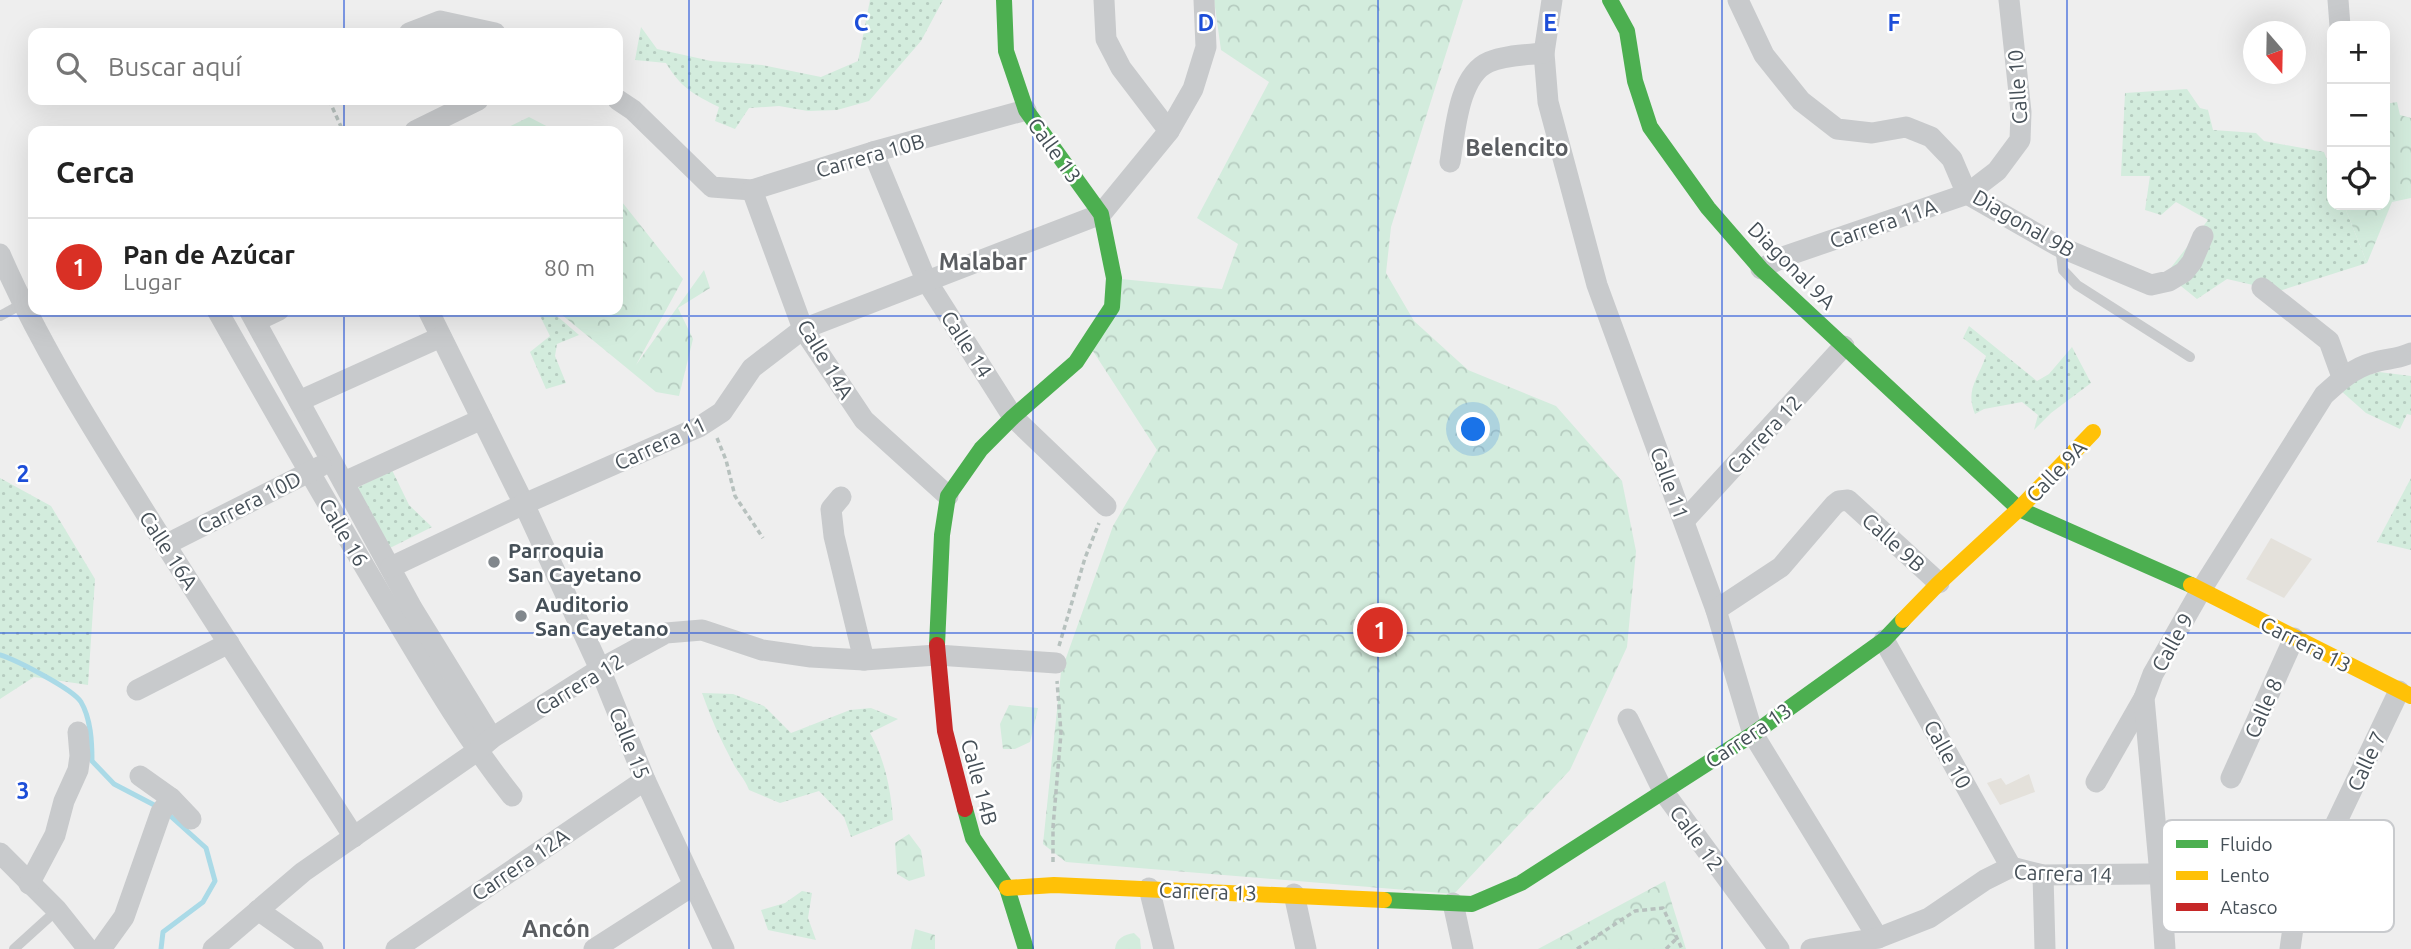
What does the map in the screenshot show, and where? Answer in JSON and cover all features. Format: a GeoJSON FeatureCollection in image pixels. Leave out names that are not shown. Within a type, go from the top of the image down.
{"type":"FeatureCollection","features":[{"type":"Feature","properties":{"kind":"street","name":"Calle 13"},"geometry":{"type":"LineString","coordinates":[[1004,0],[1006,51],[1026,110],[1101,214]]}},
{"type":"Feature","properties":{"kind":"street"},"geometry":{"type":"LineString","coordinates":[[1104,0],[1106,39],[1121,68],[1169,131]]}},
{"type":"Feature","properties":{"kind":"street"},"geometry":{"type":"LineString","coordinates":[[948,496],[981,449],[1076,362],[1112,307],[1114,278],[1101,214],[1169,131],[1193,89],[1206,47],[1204,0]]}},
{"type":"Feature","properties":{"kind":"street","name":"Diagonal 9A"},"geometry":{"type":"LineString","coordinates":[[1610,0],[1627,31],[1634,81],[1650,127],[1708,208],[1761,269],[2020,509]]}},
{"type":"Feature","properties":{"kind":"street","name":"Diagonal 9B"},"geometry":{"type":"LineString","coordinates":[[1738,0],[1764,55],[1801,101],[1837,129],[1871,133],[1906,127],[1931,136],[1952,159],[1967,194],[2060,247],[2151,285],[2169,281],[2184,272],[2192,262],[2203,236]]}},
{"type":"Feature","properties":{"kind":"street","name":"Calle 10"},"geometry":{"type":"LineString","coordinates":[[1967,194],[1997,171],[2020,140],[2021,112],[2009,0]]}},
{"type":"Feature","properties":{"kind":"street"},"geometry":{"type":"LineString","coordinates":[[2337,0],[2339,21]]}},
{"type":"Feature","properties":{"kind":"street","name":"Calle 11"},"geometry":{"type":"LineString","coordinates":[[1554,1],[1544,53],[1548,102],[1597,285],[1716,610],[1752,734],[1878,938]]}},
{"type":"Feature","properties":{"kind":"street"},"geometry":{"type":"LineString","coordinates":[[422,28],[440,21],[472,28]]}},
{"type":"Feature","properties":{"kind":"street"},"geometry":{"type":"LineString","coordinates":[[1450,162],[1460,102],[1467,86],[1482,66],[1491,61],[1544,53]]}},
{"type":"Feature","properties":{"kind":"street","name":"Carrera 10B"},"geometry":{"type":"LineString","coordinates":[[623,103],[712,187],[752,190],[873,152],[1026,110]]}},
{"type":"Feature","properties":{"kind":"street"},"geometry":{"type":"LineString","coordinates":[[425,126],[468,105]]}},
{"type":"Feature","properties":{"kind":"street","name":"Calle 14"},"geometry":{"type":"LineString","coordinates":[[873,152],[926,280],[1013,417],[1106,506]]}},
{"type":"Feature","properties":{"kind":"street","name":"Calle 14A"},"geometry":{"type":"LineString","coordinates":[[752,190],[803,328],[864,420],[948,496]]}},
{"type":"Feature","properties":{"kind":"street","name":"Carrera 11A"},"geometry":{"type":"LineString","coordinates":[[1761,269],[1783,257],[1967,194]]}},
{"type":"Feature","properties":{"kind":"street","name":"Carrera 11"},"geometry":{"type":"LineString","coordinates":[[391,567],[524,504],[699,427],[722,412],[752,368],[803,328],[1101,214]]}},
{"type":"Feature","properties":{"kind":"street","name":"Calle 16A"},"geometry":{"type":"LineString","coordinates":[[0,254],[28,301]]}},
{"type":"Feature","properties":{"kind":"street"},"geometry":{"type":"LineString","coordinates":[[2262,288],[2329,341],[2342,377],[2371,363],[2397,360],[2411,353]]}},
{"type":"Feature","properties":{"kind":"street","name":"Calle 16A"},"geometry":{"type":"LineString","coordinates":[[35,315],[96,435],[354,837]]}},
{"type":"Feature","properties":{"kind":"street","name":"Calle 16"},"geometry":{"type":"LineString","coordinates":[[220,315],[309,472],[404,612],[512,796]]}},
{"type":"Feature","properties":{"kind":"street","name":"Calle 16"},"geometry":{"type":"LineString","coordinates":[[253,315],[391,567],[404,612]]}},
{"type":"Feature","properties":{"kind":"street","name":"Calle 15"},"geometry":{"type":"LineString","coordinates":[[430,315],[524,504],[600,669],[645,780],[724,949]]}},
{"type":"Feature","properties":{"kind":"street"},"geometry":{"type":"LineString","coordinates":[[299,401],[441,337]]}},
{"type":"Feature","properties":{"kind":"street","name":"Carrera 12"},"geometry":{"type":"LineString","coordinates":[[1684,521],[1844,346]]}},
{"type":"Feature","properties":{"kind":"street","name":"Calle 9"},"geometry":{"type":"LineString","coordinates":[[2162,905],[2144,698],[2153,674],[2201,590],[2324,395],[2342,377]]}},
{"type":"Feature","properties":{"kind":"street"},"geometry":{"type":"LineString","coordinates":[[344,482],[482,419]]}},
{"type":"Feature","properties":{"kind":"street","name":"Calle 9A"},"geometry":{"type":"LineString","coordinates":[[2020,509],[2093,432]]}},
{"type":"Feature","properties":{"kind":"street","name":"Carrera 10D"},"geometry":{"type":"LineString","coordinates":[[165,545],[332,460]]}},
{"type":"Feature","properties":{"kind":"street","name":"Calle 14B"},"geometry":{"type":"LineString","coordinates":[[948,496],[942,535],[937,655],[945,731],[973,838],[1007,888],[1026,949]]}},
{"type":"Feature","properties":{"kind":"street"},"geometry":{"type":"LineString","coordinates":[[842,497],[831,509],[834,536],[864,660]]}},
{"type":"Feature","properties":{"kind":"street","name":"Calle 9B"},"geometry":{"type":"LineString","coordinates":[[1716,610],[1781,567],[1839,501],[1848,500],[1939,583]]}},
{"type":"Feature","properties":{"kind":"street","name":"Carrera 13"},"geometry":{"type":"LineString","coordinates":[[1007,888],[1054,885],[1149,888],[1472,904],[1521,883],[1752,734],[1884,640],[1939,583],[2020,509],[2201,590],[2405,694]]}},
{"type":"Feature","properties":{"kind":"street","name":"Carrera 12"},"geometry":{"type":"LineString","coordinates":[[213,949],[303,872],[484,745],[600,669],[666,634],[702,630],[762,650],[811,657],[864,660],[937,655],[1056,663]]}},
{"type":"Feature","properties":{"kind":"street","name":"Calle 8"},"geometry":{"type":"LineString","coordinates":[[2231,778],[2294,638]]}},
{"type":"Feature","properties":{"kind":"street","name":"Calle 10"},"geometry":{"type":"LineString","coordinates":[[1884,640],[2011,867]]}},
{"type":"Feature","properties":{"kind":"street"},"geometry":{"type":"LineString","coordinates":[[137,690],[229,643]]}},
{"type":"Feature","properties":{"kind":"street","name":"Calle 7"},"geometry":{"type":"LineString","coordinates":[[2341,820],[2405,694]]}},
{"type":"Feature","properties":{"kind":"street"},"geometry":{"type":"LineString","coordinates":[[2096,782],[2144,698]]}},
{"type":"Feature","properties":{"kind":"street","name":"Calle 12"},"geometry":{"type":"LineString","coordinates":[[1628,719],[1662,790],[1779,949]]}},
{"type":"Feature","properties":{"kind":"street"},"geometry":{"type":"LineString","coordinates":[[29,884],[55,835],[64,801],[78,770],[78,732]]}},
{"type":"Feature","properties":{"kind":"street"},"geometry":{"type":"LineString","coordinates":[[140,776],[165,806],[191,819]]}},
{"type":"Feature","properties":{"kind":"street","name":"Carrera 12A"},"geometry":{"type":"LineString","coordinates":[[396,949],[645,780]]}},
{"type":"Feature","properties":{"kind":"street"},"geometry":{"type":"LineString","coordinates":[[101,949],[124,917],[165,806]]}},
{"type":"Feature","properties":{"kind":"street"},"geometry":{"type":"LineString","coordinates":[[0,853],[57,910],[88,949]]}},
{"type":"Feature","properties":{"kind":"street","name":"Carrera 14"},"geometry":{"type":"LineString","coordinates":[[1811,949],[1878,938],[1928,918],[1985,880],[2011,867],[2043,874],[2160,875]]}},
{"type":"Feature","properties":{"kind":"street"},"geometry":{"type":"LineString","coordinates":[[2043,874],[2045,949]]}},
{"type":"Feature","properties":{"kind":"street"},"geometry":{"type":"LineString","coordinates":[[594,949],[694,885]]}},
{"type":"Feature","properties":{"kind":"street"},"geometry":{"type":"LineString","coordinates":[[1149,888],[1164,949]]}},
{"type":"Feature","properties":{"kind":"street"},"geometry":{"type":"LineString","coordinates":[[1294,894],[1306,949]]}},
{"type":"Feature","properties":{"kind":"street"},"geometry":{"type":"LineString","coordinates":[[1453,903],[1463,949]]}},
{"type":"Feature","properties":{"kind":"street"},"geometry":{"type":"LineString","coordinates":[[258,910],[313,949]]}},
{"type":"Feature","properties":{"kind":"lane"},"geometry":{"type":"LineString","coordinates":[[2060,247],[2063,270],[2067,277],[2190,357]]}},
{"type":"Feature","properties":{"kind":"lane"},"geometry":{"type":"LineString","coordinates":[[0,316],[28,301]]}},
{"type":"Feature","properties":{"kind":"lane"},"geometry":{"type":"LineString","coordinates":[[14,949],[57,910]]}},
{"type":"Feature","properties":{"kind":"path"},"geometry":{"type":"LineString","coordinates":[[330,105],[341,126]]}},
{"type":"Feature","properties":{"kind":"path"},"geometry":{"type":"LineString","coordinates":[[709,420],[726,460],[735,496],[762,538]]}},
{"type":"Feature","properties":{"kind":"path"},"geometry":{"type":"LineString","coordinates":[[1054,885],[1053,827],[1061,733],[1056,663],[1085,558],[1106,506]]}},
{"type":"Feature","properties":{"kind":"path"},"geometry":{"type":"LineString","coordinates":[[1577,949],[1635,911],[1663,908],[1682,949]]}},
{"type":"Feature","properties":{"kind":"path"},"geometry":{"type":"LineString","coordinates":[[1666,949],[1677,939]]}},
{"type":"Feature","properties":{"kind":"shaded area"},"geometry":{"type":"Polygon","coordinates":[[[2271,538],[2312,559],[2284,598],[2246,579],[2271,538]]]}},
{"type":"Feature","properties":{"kind":"shaded area"},"geometry":{"type":"Polygon","coordinates":[[[2029,774],[2035,792],[2000,805],[1987,783],[2001,778],[2006,785],[2029,774]]]}},
{"type":"Feature","properties":{"kind":"green space"},"geometry":{"type":"Polygon","coordinates":[[[870,0],[943,0],[921,41],[869,101],[837,110],[808,111],[779,106],[749,108],[735,129],[715,121],[719,107],[688,90],[666,63],[635,60],[641,27],[657,49],[711,61],[762,65],[821,77],[858,61],[870,0]]]}},
{"type":"Feature","properties":{"kind":"green space"},"geometry":{"type":"Polygon","coordinates":[[[1214,0],[1463,0],[1391,227],[1386,273],[1414,321],[1468,370],[1556,406],[1622,481],[1636,551],[1627,647],[1570,770],[1454,894],[1066,862],[1043,844],[1061,672],[1113,526],[1157,450],[1091,348],[1121,279],[1222,289],[1238,244],[1197,218],[1269,82],[1221,50],[1214,0]]]}},
{"type":"Feature","properties":{"kind":"green space"},"geometry":{"type":"Polygon","coordinates":[[[2187,89],[2200,108],[2208,110],[2213,130],[2256,133],[2264,141],[2324,152],[2327,160],[2327,210],[2346,210],[2367,263],[2279,291],[2227,279],[2197,299],[2166,274],[2208,220],[2176,202],[2161,215],[2145,210],[2150,176],[2121,176],[2125,93],[2187,89]]]}},
{"type":"Feature","properties":{"kind":"green space"},"geometry":{"type":"Polygon","coordinates":[[[2397,102],[2400,115],[2411,118],[2411,198],[2392,202],[2390,207],[2390,147],[2390,103],[2397,102]]]}},
{"type":"Feature","properties":{"kind":"green space"},"geometry":{"type":"Polygon","coordinates":[[[529,117],[546,126],[510,126],[529,117]]]}},
{"type":"Feature","properties":{"kind":"green space"},"geometry":{"type":"Polygon","coordinates":[[[623,203],[683,279],[636,365],[704,270],[710,288],[678,308],[693,339],[679,396],[656,392],[562,315],[623,315],[623,203]]]}},
{"type":"Feature","properties":{"kind":"green space"},"geometry":{"type":"Polygon","coordinates":[[[2346,210],[2389,210],[2367,263],[2346,210]]]}},
{"type":"Feature","properties":{"kind":"green space"},"geometry":{"type":"Polygon","coordinates":[[[540,315],[556,315],[579,335],[557,344],[555,356],[566,383],[546,389],[530,352],[550,336],[540,315]]]}},
{"type":"Feature","properties":{"kind":"green space"},"geometry":{"type":"Polygon","coordinates":[[[1969,326],[2037,381],[2049,374],[2072,347],[2091,383],[2051,413],[2034,430],[2038,415],[2022,402],[1984,409],[1975,414],[1972,391],[1986,356],[1963,338],[1969,326]]]}},
{"type":"Feature","properties":{"kind":"green space"},"geometry":{"type":"Polygon","coordinates":[[[2379,372],[2411,376],[2411,415],[2407,414],[2400,429],[2366,413],[2340,390],[2361,377],[2379,372]]]}},
{"type":"Feature","properties":{"kind":"green space"},"geometry":{"type":"Polygon","coordinates":[[[392,470],[409,505],[432,527],[380,553],[349,492],[392,470]]]}},
{"type":"Feature","properties":{"kind":"green space"},"geometry":{"type":"Polygon","coordinates":[[[0,478],[51,506],[95,579],[88,685],[34,677],[0,699],[0,478]]]}},
{"type":"Feature","properties":{"kind":"green space"},"geometry":{"type":"Polygon","coordinates":[[[2411,478],[2411,550],[2377,542],[2411,478]]]}},
{"type":"Feature","properties":{"kind":"green space"},"geometry":{"type":"Polygon","coordinates":[[[702,693],[733,694],[764,706],[791,733],[850,710],[871,708],[898,719],[870,733],[886,775],[893,820],[851,837],[844,817],[819,791],[780,803],[749,790],[723,744],[702,693]]]}},
{"type":"Feature","properties":{"kind":"green space"},"geometry":{"type":"Polygon","coordinates":[[[1009,705],[1038,708],[1030,742],[1015,749],[1003,749],[1000,724],[1009,705]]]}},
{"type":"Feature","properties":{"kind":"green space"},"geometry":{"type":"Polygon","coordinates":[[[909,834],[921,850],[925,876],[909,881],[897,874],[895,843],[909,834]]]}},
{"type":"Feature","properties":{"kind":"green space"},"geometry":{"type":"Polygon","coordinates":[[[1665,881],[1686,949],[1538,949],[1665,881]]]}},
{"type":"Feature","properties":{"kind":"green space"},"geometry":{"type":"Polygon","coordinates":[[[802,891],[812,893],[808,918],[816,940],[768,930],[761,910],[785,903],[802,891]]]}},
{"type":"Feature","properties":{"kind":"green space"},"geometry":{"type":"Polygon","coordinates":[[[915,929],[935,935],[935,949],[911,949],[915,929]]]}},
{"type":"Feature","properties":{"kind":"green space"},"geometry":{"type":"Polygon","coordinates":[[[1134,933],[1140,939],[1141,949],[1115,949],[1121,938],[1134,933]]]}},
{"type":"Feature","properties":{"kind":"waterway"},"geometry":{"type":"LineString","coordinates":[[0,655],[76,696],[89,723],[92,761],[114,784],[158,807]]}},
{"type":"Feature","properties":{"kind":"waterway"},"geometry":{"type":"LineString","coordinates":[[161,949],[163,932],[203,902],[215,881],[206,848],[166,812]]}},
{"type":"Feature","properties":{"kind":"traffic: fast"},"geometry":{"type":"LineString","coordinates":[[937,645],[942,535],[948,496],[981,449],[1076,362],[1112,307],[1114,278],[1101,214],[1026,110],[1006,51],[1004,0]]}},
{"type":"Feature","properties":{"kind":"traffic: fast"},"geometry":{"type":"LineString","coordinates":[[1610,0],[1627,31],[1635,81],[1650,127],[1708,208],[1761,269],[2019,509],[2191,585]]}},
{"type":"Feature","properties":{"kind":"traffic: fast"},"geometry":{"type":"LineString","coordinates":[[1384,900],[1472,904],[1521,883],[1753,734],[1884,640],[1903,620]]}},
{"type":"Feature","properties":{"kind":"traffic: fast"},"geometry":{"type":"LineString","coordinates":[[965,809],[973,838],[1007,888],[1026,949]]}},
{"type":"Feature","properties":{"kind":"traffic: slow"},"geometry":{"type":"LineString","coordinates":[[1903,620],[2019,509],[2093,432]]}},
{"type":"Feature","properties":{"kind":"traffic: slow"},"geometry":{"type":"LineString","coordinates":[[2191,585],[2411,696]]}},
{"type":"Feature","properties":{"kind":"traffic: slow"},"geometry":{"type":"LineString","coordinates":[[1007,888],[1054,885],[1384,900]]}},
{"type":"Feature","properties":{"kind":"traffic: jam"},"geometry":{"type":"LineString","coordinates":[[937,645],[945,731],[965,809]]}},
{"type":"Feature","properties":{"kind":"place","name":"Parroquia San Cayetano"},"geometry":{"type":"Point","coordinates":[494,562]}},
{"type":"Feature","properties":{"kind":"place","name":"Auditorio San Cayetano"},"geometry":{"type":"Point","coordinates":[521,616]}},
{"type":"Feature","properties":{"kind":"place","name":"Pan de Azúcar"},"geometry":{"type":"Point","coordinates":[1380,630]}},
{"type":"Feature","properties":{"kind":"district","name":"Belencito"},"geometry":{"type":"Point","coordinates":[1517,147]}},
{"type":"Feature","properties":{"kind":"district","name":"Malabar"},"geometry":{"type":"Point","coordinates":[983,261]}},
{"type":"Feature","properties":{"kind":"district","name":"Ancón"},"geometry":{"type":"Point","coordinates":[556,928]}}]}
